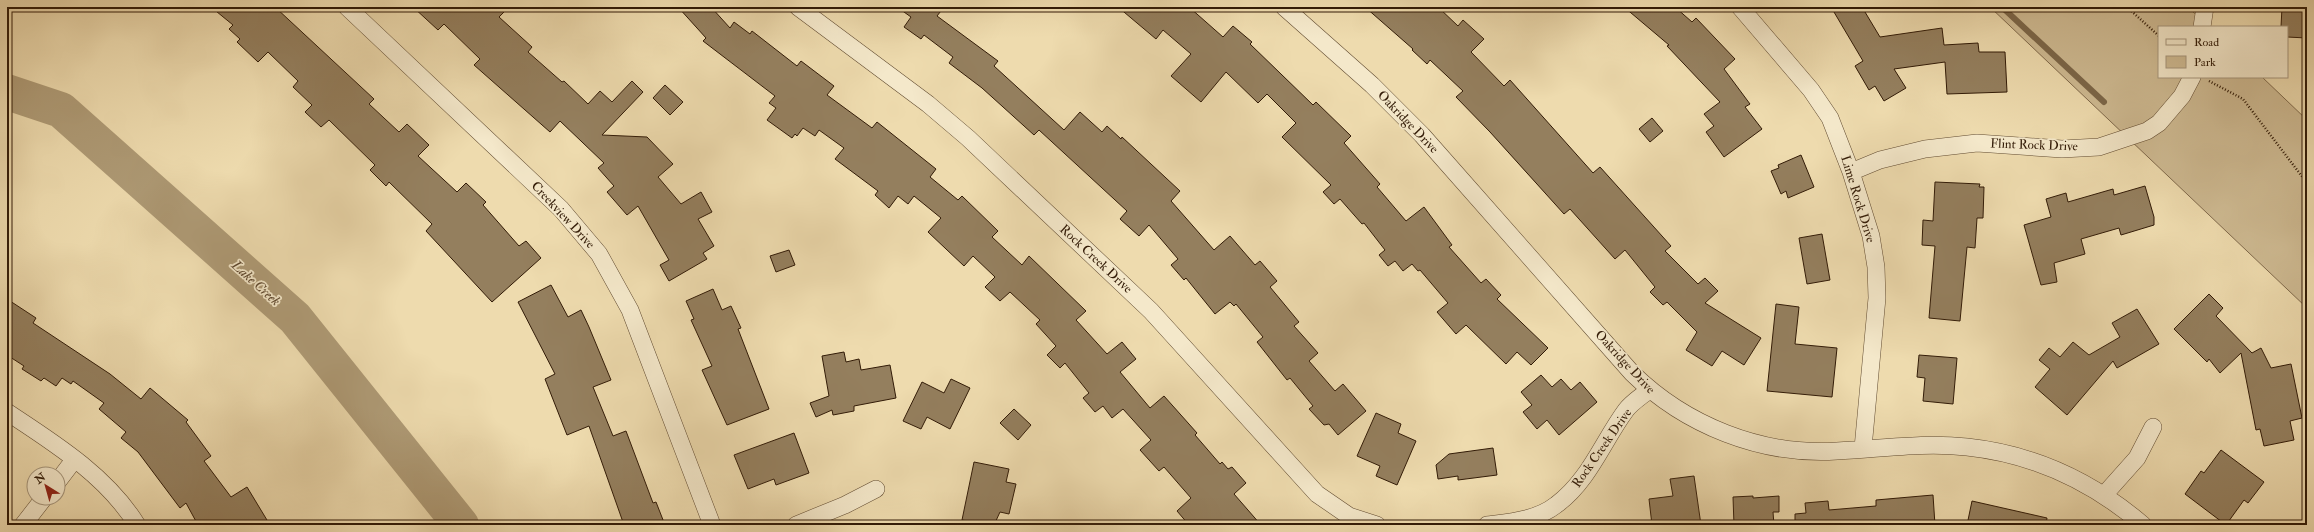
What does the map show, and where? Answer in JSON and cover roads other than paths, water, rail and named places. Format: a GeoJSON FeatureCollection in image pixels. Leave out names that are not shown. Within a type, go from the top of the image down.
{"type":"FeatureCollection","features":[{"type":"Feature","properties":{"kind":"street","name":"Creekview Drive"},"geometry":{"type":"LineString","coordinates":[[347,7],[561,209],[599,254],[630,310],[712,525]]}},
{"type":"Feature","properties":{"kind":"street","name":"Rock Creek Drive"},"geometry":{"type":"LineString","coordinates":[[798,7],[928,104],[968,138],[1151,311],[1317,494],[1349,516],[1377,525]]}},
{"type":"Feature","properties":{"kind":"street","name":"Oakridge Drive"},"geometry":{"type":"LineString","coordinates":[[1284,7],[1372,85],[1422,135],[1632,373],[1649,390],[1674,409],[1702,424],[1732,435],[1777,448],[1837,452],[1863,448],[1933,444],[1998,451],[2030,459],[2061,472],[2104,495],[2143,525]]}},
{"type":"Feature","properties":{"kind":"street","name":"Lime Rock Drive"},"geometry":{"type":"LineString","coordinates":[[1740,7],[1811,90],[1837,133],[1871,236],[1876,266],[1877,298],[1863,448]]}},
{"type":"Feature","properties":{"kind":"street"},"geometry":{"type":"LineString","coordinates":[[2202,26],[2205,7]]}},
{"type":"Feature","properties":{"kind":"street","name":"Flint Rock Drive"},"geometry":{"type":"LineString","coordinates":[[1851,172],[1880,160],[1925,148],[1969,144],[2062,148],[2099,147],[2147,131],[2158,123],[2200,78]]}},
{"type":"Feature","properties":{"kind":"street","name":"Rock Creek Drive"},"geometry":{"type":"LineString","coordinates":[[1487,525],[1533,517],[1556,506],[1573,490],[1586,473],[1627,409],[1649,390]]}},
{"type":"Feature","properties":{"kind":"street"},"geometry":{"type":"LineString","coordinates":[[7,412],[50,440],[113,493],[137,525]]}},
{"type":"Feature","properties":{"kind":"street"},"geometry":{"type":"LineString","coordinates":[[2104,495],[2137,458],[2153,427]]}},
{"type":"Feature","properties":{"kind":"street"},"geometry":{"type":"LineString","coordinates":[[66,470],[74,460]]}},
{"type":"Feature","properties":{"kind":"street"},"geometry":{"type":"LineString","coordinates":[[796,525],[845,505],[876,489]]}},
{"type":"Feature","properties":{"kind":"street"},"geometry":{"type":"LineString","coordinates":[[23,525],[38,506]]}},
{"type":"Feature","properties":{"kind":"waterway"},"geometry":{"type":"LineString","coordinates":[[2002,7],[2104,102]]}},
{"type":"Feature","properties":{"kind":"waterway","name":"Lake Creek"},"geometry":{"type":"LineString","coordinates":[[7,92],[61,110],[295,318],[461,525]]}}]}
